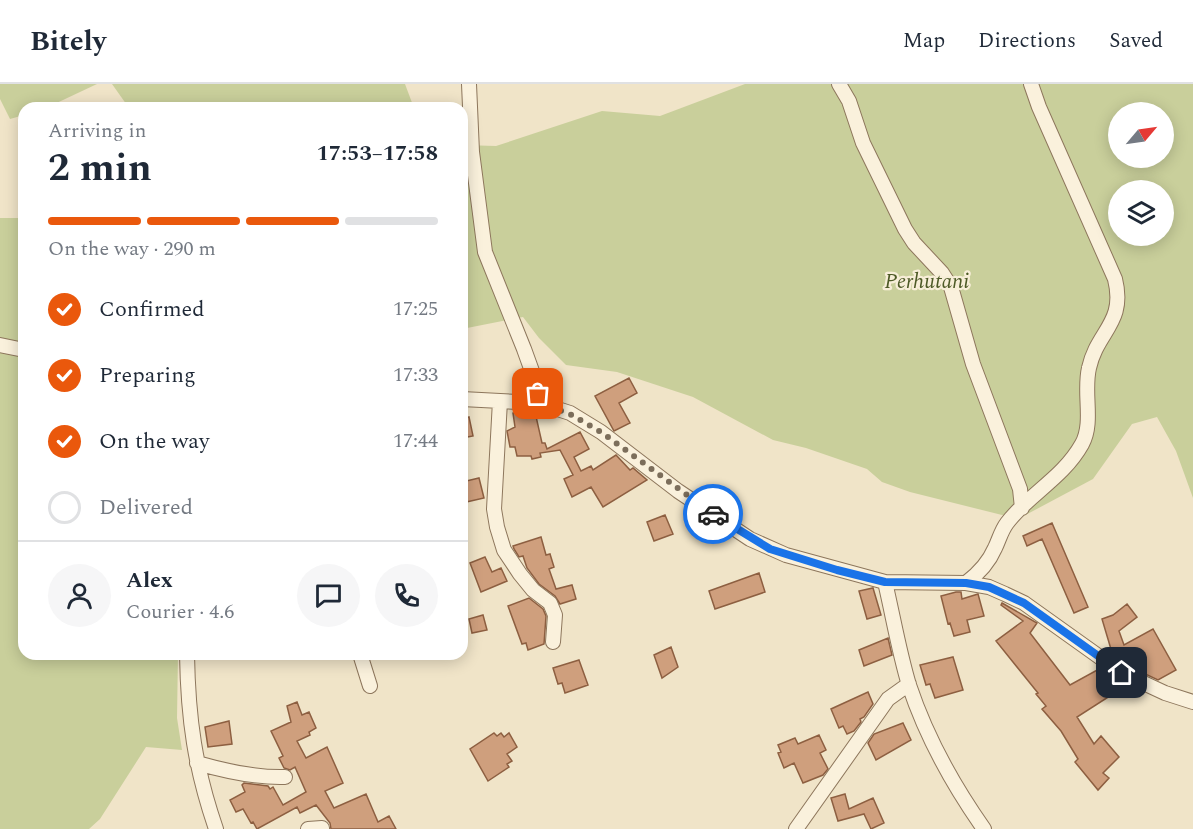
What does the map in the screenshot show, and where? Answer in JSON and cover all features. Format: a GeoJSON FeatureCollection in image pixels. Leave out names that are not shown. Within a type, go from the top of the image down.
{"type":"FeatureCollection","features":[{"type":"Feature","properties":{"kind":"street"},"geometry":{"type":"LineString","coordinates":[[469,84],[472,152],[485,252],[537,385],[539,403]]}},
{"type":"Feature","properties":{"kind":"street"},"geometry":{"type":"LineString","coordinates":[[838,84],[849,100],[863,143],[905,229],[951,287],[973,364],[1020,489],[1022,508]]}},
{"type":"Feature","properties":{"kind":"street"},"geometry":{"type":"LineString","coordinates":[[966,583],[982,568],[995,550],[1005,526],[1064,469],[1082,443],[1088,426],[1086,399],[1090,364],[1119,305],[1115,279],[1031,84]]}},
{"type":"Feature","properties":{"kind":"street"},"geometry":{"type":"LineString","coordinates":[[0,345],[18,349]]}},
{"type":"Feature","properties":{"kind":"street"},"geometry":{"type":"LineString","coordinates":[[468,399],[539,403],[570,414],[601,432],[678,491],[750,539],[786,555],[885,582],[966,583],[989,587],[1024,603],[1122,673],[1165,693],[1193,702]]}},
{"type":"Feature","properties":{"kind":"street"},"geometry":{"type":"LineString","coordinates":[[500,401],[494,508],[497,527],[504,550],[520,574],[549,603],[555,615],[553,642]]}},
{"type":"Feature","properties":{"kind":"street"},"geometry":{"type":"LineString","coordinates":[[885,582],[909,684],[931,740],[961,794],[984,829]]}},
{"type":"Feature","properties":{"kind":"street"},"geometry":{"type":"LineString","coordinates":[[188,660],[189,714],[197,762],[216,829]]}},
{"type":"Feature","properties":{"kind":"street"},"geometry":{"type":"LineString","coordinates":[[362,660],[370,686]]}},
{"type":"Feature","properties":{"kind":"street"},"geometry":{"type":"LineString","coordinates":[[796,829],[888,699],[909,684]]}},
{"type":"Feature","properties":{"kind":"street"},"geometry":{"type":"LineString","coordinates":[[197,762],[246,774],[285,777]]}},
{"type":"Feature","properties":{"kind":"green space"},"geometry":{"type":"Polygon","coordinates":[[[0,84],[97,84],[59,102],[18,102],[18,117],[10,119],[0,99],[0,84]]]}},
{"type":"Feature","properties":{"kind":"green space"},"geometry":{"type":"Polygon","coordinates":[[[112,84],[405,84],[412,102],[125,102],[112,84]]]}},
{"type":"Feature","properties":{"kind":"green space","name":"Perhutani"},"geometry":{"type":"Polygon","coordinates":[[[745,84],[1193,84],[1193,498],[1176,451],[1157,417],[1132,424],[1093,479],[1018,519],[910,492],[882,482],[867,469],[806,448],[773,440],[693,397],[617,372],[566,365],[539,338],[523,317],[468,328],[468,145],[496,146],[602,111],[660,116],[745,84]]]}},
{"type":"Feature","properties":{"kind":"green space"},"geometry":{"type":"Polygon","coordinates":[[[0,218],[18,218],[18,660],[178,660],[177,718],[182,750],[146,747],[100,819],[89,829],[0,829],[0,218]]]}},
{"type":"Feature","properties":{"kind":"building"},"geometry":{"type":"Polygon","coordinates":[[[629,378],[637,393],[619,403],[630,423],[614,431],[595,396],[629,378]]]}},
{"type":"Feature","properties":{"kind":"building"},"geometry":{"type":"Polygon","coordinates":[[[535,412],[542,443],[545,443],[547,449],[580,432],[589,449],[574,457],[581,471],[591,466],[593,470],[616,455],[630,470],[633,468],[647,480],[603,507],[591,487],[572,497],[564,479],[573,475],[560,450],[540,453],[541,457],[532,459],[531,456],[517,456],[515,447],[510,447],[507,431],[515,427],[513,413],[535,412]]]}},
{"type":"Feature","properties":{"kind":"building"},"geometry":{"type":"Polygon","coordinates":[[[468,417],[473,436],[468,437],[468,417]]]}},
{"type":"Feature","properties":{"kind":"building"},"geometry":{"type":"Polygon","coordinates":[[[479,478],[484,498],[468,502],[468,481],[479,478]]]}},
{"type":"Feature","properties":{"kind":"building"},"geometry":{"type":"Polygon","coordinates":[[[665,515],[673,534],[654,541],[647,522],[665,515]]]}},
{"type":"Feature","properties":{"kind":"building"},"geometry":{"type":"Polygon","coordinates":[[[1052,523],[1088,607],[1074,613],[1042,539],[1027,546],[1023,536],[1052,523]]]}},
{"type":"Feature","properties":{"kind":"building"},"geometry":{"type":"Polygon","coordinates":[[[541,537],[546,555],[550,554],[554,567],[549,569],[556,589],[572,585],[576,599],[560,604],[555,596],[539,584],[527,568],[523,556],[519,557],[514,549],[513,546],[541,537]]]}},
{"type":"Feature","properties":{"kind":"building"},"geometry":{"type":"Polygon","coordinates":[[[485,557],[492,572],[501,568],[507,581],[481,592],[470,563],[485,557]]]}},
{"type":"Feature","properties":{"kind":"building"},"geometry":{"type":"Polygon","coordinates":[[[759,573],[765,592],[715,609],[709,591],[759,573]]]}},
{"type":"Feature","properties":{"kind":"building"},"geometry":{"type":"Polygon","coordinates":[[[873,588],[881,615],[867,619],[859,591],[873,588]]]}},
{"type":"Feature","properties":{"kind":"building"},"geometry":{"type":"Polygon","coordinates":[[[961,592],[962,599],[978,594],[984,616],[967,620],[970,632],[954,636],[950,623],[948,624],[941,596],[961,592]]]}},
{"type":"Feature","properties":{"kind":"building"},"geometry":{"type":"Polygon","coordinates":[[[529,598],[543,609],[546,616],[544,644],[528,650],[526,643],[522,644],[508,606],[529,598]]]}},
{"type":"Feature","properties":{"kind":"building"},"geometry":{"type":"Polygon","coordinates":[[[1002,603],[1037,623],[1030,633],[1070,685],[1099,669],[1113,694],[1077,717],[1094,744],[1101,736],[1119,757],[1103,773],[1109,778],[1098,790],[1075,762],[1078,759],[1061,731],[1042,709],[1046,706],[1036,694],[1038,693],[996,641],[1023,621],[1001,605],[1002,603]]]}},
{"type":"Feature","properties":{"kind":"building"},"geometry":{"type":"Polygon","coordinates":[[[1127,604],[1137,617],[1119,631],[1124,645],[1153,629],[1176,670],[1158,680],[1143,673],[1131,650],[1113,656],[1102,619],[1113,615],[1127,604]]]}},
{"type":"Feature","properties":{"kind":"building"},"geometry":{"type":"Polygon","coordinates":[[[483,615],[487,630],[472,633],[469,619],[483,615]]]}},
{"type":"Feature","properties":{"kind":"building"},"geometry":{"type":"Polygon","coordinates":[[[888,638],[892,655],[864,666],[859,650],[888,638]]]}},
{"type":"Feature","properties":{"kind":"building"},"geometry":{"type":"Polygon","coordinates":[[[671,647],[678,667],[662,678],[654,655],[671,647]]]}},
{"type":"Feature","properties":{"kind":"building"},"geometry":{"type":"Polygon","coordinates":[[[953,657],[963,690],[935,698],[930,684],[926,685],[920,665],[953,657]]]}},
{"type":"Feature","properties":{"kind":"building"},"geometry":{"type":"Polygon","coordinates":[[[579,660],[588,685],[565,693],[562,683],[558,684],[553,668],[579,660]]]}},
{"type":"Feature","properties":{"kind":"building"},"geometry":{"type":"Polygon","coordinates":[[[868,692],[873,704],[860,719],[861,722],[854,731],[847,734],[843,726],[839,728],[831,709],[868,692]]]}},
{"type":"Feature","properties":{"kind":"building"},"geometry":{"type":"Polygon","coordinates":[[[297,702],[302,715],[309,712],[316,728],[309,732],[310,735],[297,741],[306,758],[327,747],[343,783],[325,791],[334,808],[366,794],[378,822],[389,816],[396,829],[331,829],[330,823],[316,805],[300,813],[297,807],[257,829],[243,809],[236,812],[230,800],[245,792],[242,785],[244,783],[268,786],[270,789],[273,787],[283,805],[306,792],[295,767],[290,770],[284,768],[279,758],[283,756],[271,731],[291,722],[287,706],[297,702]]]}},
{"type":"Feature","properties":{"kind":"building"},"geometry":{"type":"Polygon","coordinates":[[[229,721],[232,744],[208,747],[205,727],[229,721]]]}},
{"type":"Feature","properties":{"kind":"building"},"geometry":{"type":"Polygon","coordinates":[[[903,723],[911,740],[876,760],[868,743],[874,734],[903,723]]]}},
{"type":"Feature","properties":{"kind":"building"},"geometry":{"type":"Polygon","coordinates":[[[494,733],[497,736],[501,733],[504,737],[509,733],[517,747],[507,754],[512,761],[507,764],[509,767],[488,781],[470,749],[494,733]]]}},
{"type":"Feature","properties":{"kind":"building"},"geometry":{"type":"Polygon","coordinates":[[[819,735],[826,750],[820,753],[828,769],[823,775],[803,783],[794,763],[784,768],[778,753],[781,752],[778,745],[795,738],[798,744],[819,735]]]}},
{"type":"Feature","properties":{"kind":"building"},"geometry":{"type":"Polygon","coordinates":[[[845,794],[849,809],[873,798],[884,823],[871,829],[864,814],[838,821],[831,798],[845,794]]]}},
{"type":"Feature","properties":{"kind":"way so far"},"geometry":{"type":"LineString","coordinates":[[538,394],[539,403],[570,414],[601,432],[678,491],[713,514]]}},
{"type":"Feature","properties":{"kind":"route"},"geometry":{"type":"LineString","coordinates":[[713,514],[750,539],[770,549],[837,570],[885,582],[949,582],[989,587],[1024,603],[1122,673]]}}]}
